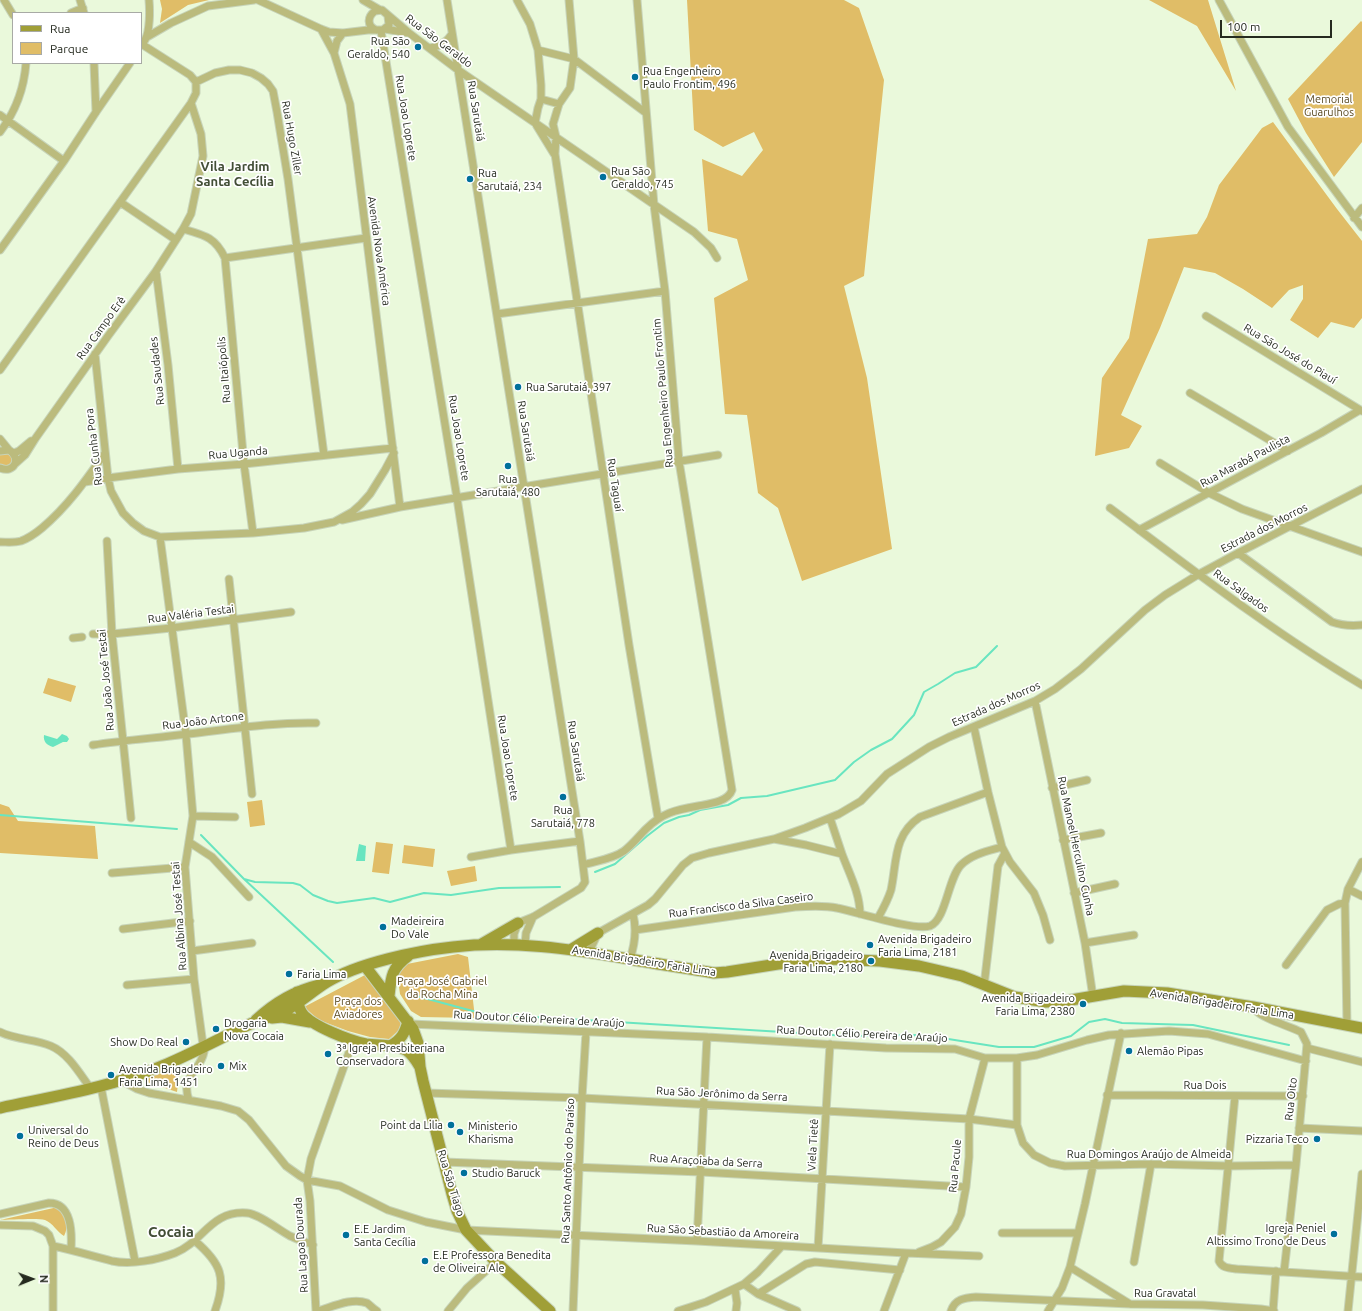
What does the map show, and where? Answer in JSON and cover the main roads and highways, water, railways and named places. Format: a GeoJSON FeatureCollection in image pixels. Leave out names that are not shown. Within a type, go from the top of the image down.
{"type":"FeatureCollection","features":[{"type":"Feature","properties":{"kind":"main road"},"geometry":{"type":"LineString","coordinates":[[480,945],[518,923]]}},
{"type":"Feature","properties":{"kind":"main road"},"geometry":{"type":"LineString","coordinates":[[572,949],[598,933]]}},
{"type":"Feature","properties":{"kind":"main road","name":"Avenida Brigadeiro Faria Lima"},"geometry":{"type":"LineString","coordinates":[[0,1108],[96,1088],[122,1081],[165,1065],[204,1048],[249,1025],[265,1019],[297,998],[308,988],[328,982],[365,966],[410,954],[453,947],[480,945],[519,945],[572,949],[714,973],[829,959],[880,961],[920,966],[962,976],[1015,997],[1046,1002],[1065,1001],[1124,991],[1142,991],[1166,993],[1253,1007],[1362,1028]]}},
{"type":"Feature","properties":{"kind":"main road"},"geometry":{"type":"LineString","coordinates":[[389,996],[394,969],[399,962],[410,954]]}},
{"type":"Feature","properties":{"kind":"main road","name":"Rua São Tiago"},"geometry":{"type":"LineString","coordinates":[[365,966],[409,1023],[418,1043],[420,1067],[426,1094],[457,1211],[466,1230],[496,1262],[550,1311]]}},
{"type":"Feature","properties":{"kind":"main road","name":"Avenida Brigadeiro Faria Lima"},"geometry":{"type":"LineString","coordinates":[[249,1025],[268,1009],[287,997],[297,998]]}},
{"type":"Feature","properties":{"kind":"main road"},"geometry":{"type":"LineString","coordinates":[[297,998],[302,1014],[310,1022]]}},
{"type":"Feature","properties":{"kind":"main road"},"geometry":{"type":"LineString","coordinates":[[265,1019],[282,1017],[310,1022],[353,1041],[366,1044],[390,1046],[405,1050],[411,1054],[420,1067]]}},
{"type":"Feature","properties":{"kind":"main road"},"geometry":{"type":"LineString","coordinates":[[390,1046],[398,1042],[403,1036],[409,1023]]}},
{"type":"Feature","properties":{"kind":"water"},"geometry":{"type":"Polygon","coordinates":[[[62,734],[67,736],[69,739],[67,742],[63,742],[53,747],[47,744],[44,740],[44,735],[57,739],[62,734]]]}},
{"type":"Feature","properties":{"kind":"water"},"geometry":{"type":"Polygon","coordinates":[[[359,844],[366,846],[365,861],[356,861],[359,844]]]}},
{"type":"Feature","properties":{"kind":"waterway"},"geometry":{"type":"LineString","coordinates":[[595,872],[615,864],[664,823],[679,817],[689,815],[700,810],[728,805],[741,798],[767,796],[835,780],[854,762],[871,750],[892,739],[914,715],[924,692],[955,673],[976,667],[997,646]]}},
{"type":"Feature","properties":{"kind":"waterway"},"geometry":{"type":"LineString","coordinates":[[0,815],[177,829]]}},
{"type":"Feature","properties":{"kind":"waterway"},"geometry":{"type":"LineString","coordinates":[[201,835],[244,879],[333,962]]}},
{"type":"Feature","properties":{"kind":"waterway"},"geometry":{"type":"LineString","coordinates":[[244,879],[255,882],[293,883],[300,885],[313,895],[337,903],[374,898],[390,902],[424,893],[451,895],[499,888],[560,887]]}},
{"type":"Feature","properties":{"kind":"waterway"},"geometry":{"type":"LineString","coordinates":[[409,994],[484,1014],[849,1036],[923,1035],[999,1047],[1034,1047],[1071,1036],[1089,1022],[1105,1019],[1122,1023],[1193,1025],[1289,1045]]}},
{"type":"Feature","properties":{"kind":"place","name":"Rua São Geraldo, 540"},"geometry":{"type":"Point","coordinates":[418,47]}},
{"type":"Feature","properties":{"kind":"place","name":"Rua Engenheiro Paulo Frontim, 496"},"geometry":{"type":"Point","coordinates":[635,77]}},
{"type":"Feature","properties":{"kind":"place","name":"Rua São Geraldo, 745"},"geometry":{"type":"Point","coordinates":[603,177]}},
{"type":"Feature","properties":{"kind":"place","name":"Rua Sarutaiá, 234"},"geometry":{"type":"Point","coordinates":[470,179]}},
{"type":"Feature","properties":{"kind":"place","name":"Rua Sarutaiá, 397"},"geometry":{"type":"Point","coordinates":[518,387]}},
{"type":"Feature","properties":{"kind":"place","name":"Rua Sarutaiá, 480"},"geometry":{"type":"Point","coordinates":[508,466]}},
{"type":"Feature","properties":{"kind":"place","name":"Rua Sarutaiá, 778"},"geometry":{"type":"Point","coordinates":[563,797]}},
{"type":"Feature","properties":{"kind":"place","name":"Madeireira Do Vale"},"geometry":{"type":"Point","coordinates":[383,927]}},
{"type":"Feature","properties":{"kind":"place","name":"Avenida Brigadeiro Faria Lima, 2181"},"geometry":{"type":"Point","coordinates":[870,945]}},
{"type":"Feature","properties":{"kind":"place","name":"Avenida Brigadeiro Faria Lima, 2180"},"geometry":{"type":"Point","coordinates":[871,961]}},
{"type":"Feature","properties":{"kind":"place","name":"Faria Lima"},"geometry":{"type":"Point","coordinates":[289,974]}},
{"type":"Feature","properties":{"kind":"place","name":"Avenida Brigadeiro Faria Lima, 2380"},"geometry":{"type":"Point","coordinates":[1083,1004]}},
{"type":"Feature","properties":{"kind":"place","name":"Drogaria Nova Cocaia"},"geometry":{"type":"Point","coordinates":[216,1029]}},
{"type":"Feature","properties":{"kind":"place","name":"Show Do Real"},"geometry":{"type":"Point","coordinates":[186,1042]}},
{"type":"Feature","properties":{"kind":"place","name":"Alemão Pipas"},"geometry":{"type":"Point","coordinates":[1129,1051]}},
{"type":"Feature","properties":{"kind":"place","name":"3ª Igreja Presbiteriana Conservadora"},"geometry":{"type":"Point","coordinates":[328,1054]}},
{"type":"Feature","properties":{"kind":"place","name":"Mix"},"geometry":{"type":"Point","coordinates":[221,1066]}},
{"type":"Feature","properties":{"kind":"place","name":"Avenida Brigadeiro Faria Lima, 1451"},"geometry":{"type":"Point","coordinates":[111,1075]}},
{"type":"Feature","properties":{"kind":"place","name":"Point da Lilia"},"geometry":{"type":"Point","coordinates":[451,1125]}},
{"type":"Feature","properties":{"kind":"place","name":"Ministerio Kharisma"},"geometry":{"type":"Point","coordinates":[460,1132]}},
{"type":"Feature","properties":{"kind":"place","name":"Universal do Reino de Deus"},"geometry":{"type":"Point","coordinates":[20,1136]}},
{"type":"Feature","properties":{"kind":"place","name":"Pizzaria Teco"},"geometry":{"type":"Point","coordinates":[1317,1139]}},
{"type":"Feature","properties":{"kind":"place","name":"Studio Baruck"},"geometry":{"type":"Point","coordinates":[464,1173]}},
{"type":"Feature","properties":{"kind":"place","name":"Igreja Peniel Altissimo Trono de Deus"},"geometry":{"type":"Point","coordinates":[1334,1234]}},
{"type":"Feature","properties":{"kind":"place","name":"E.E Jardim Santa Cecília"},"geometry":{"type":"Point","coordinates":[346,1235]}},
{"type":"Feature","properties":{"kind":"place","name":"E.E Professora Benedita de Oliveira Ale"},"geometry":{"type":"Point","coordinates":[425,1261]}},
{"type":"Feature","properties":{"kind":"district","name":"Vila Jardim Santa Cecília"},"geometry":{"type":"Point","coordinates":[235,174]}},
{"type":"Feature","properties":{"kind":"district","name":"Cocaia"},"geometry":{"type":"Point","coordinates":[171,1232]}},
{"type":"Feature","properties":{"kind":"park label","name":"Memorial Guarulhos"},"geometry":{"type":"Point","coordinates":[1329,105]}},
{"type":"Feature","properties":{"kind":"park label","name":"Praça José Gabriel da Rocha Mina"},"geometry":{"type":"Point","coordinates":[442,987]}},
{"type":"Feature","properties":{"kind":"park label","name":"Praça dos Aviadores"},"geometry":{"type":"Point","coordinates":[358,1007]}}]}
